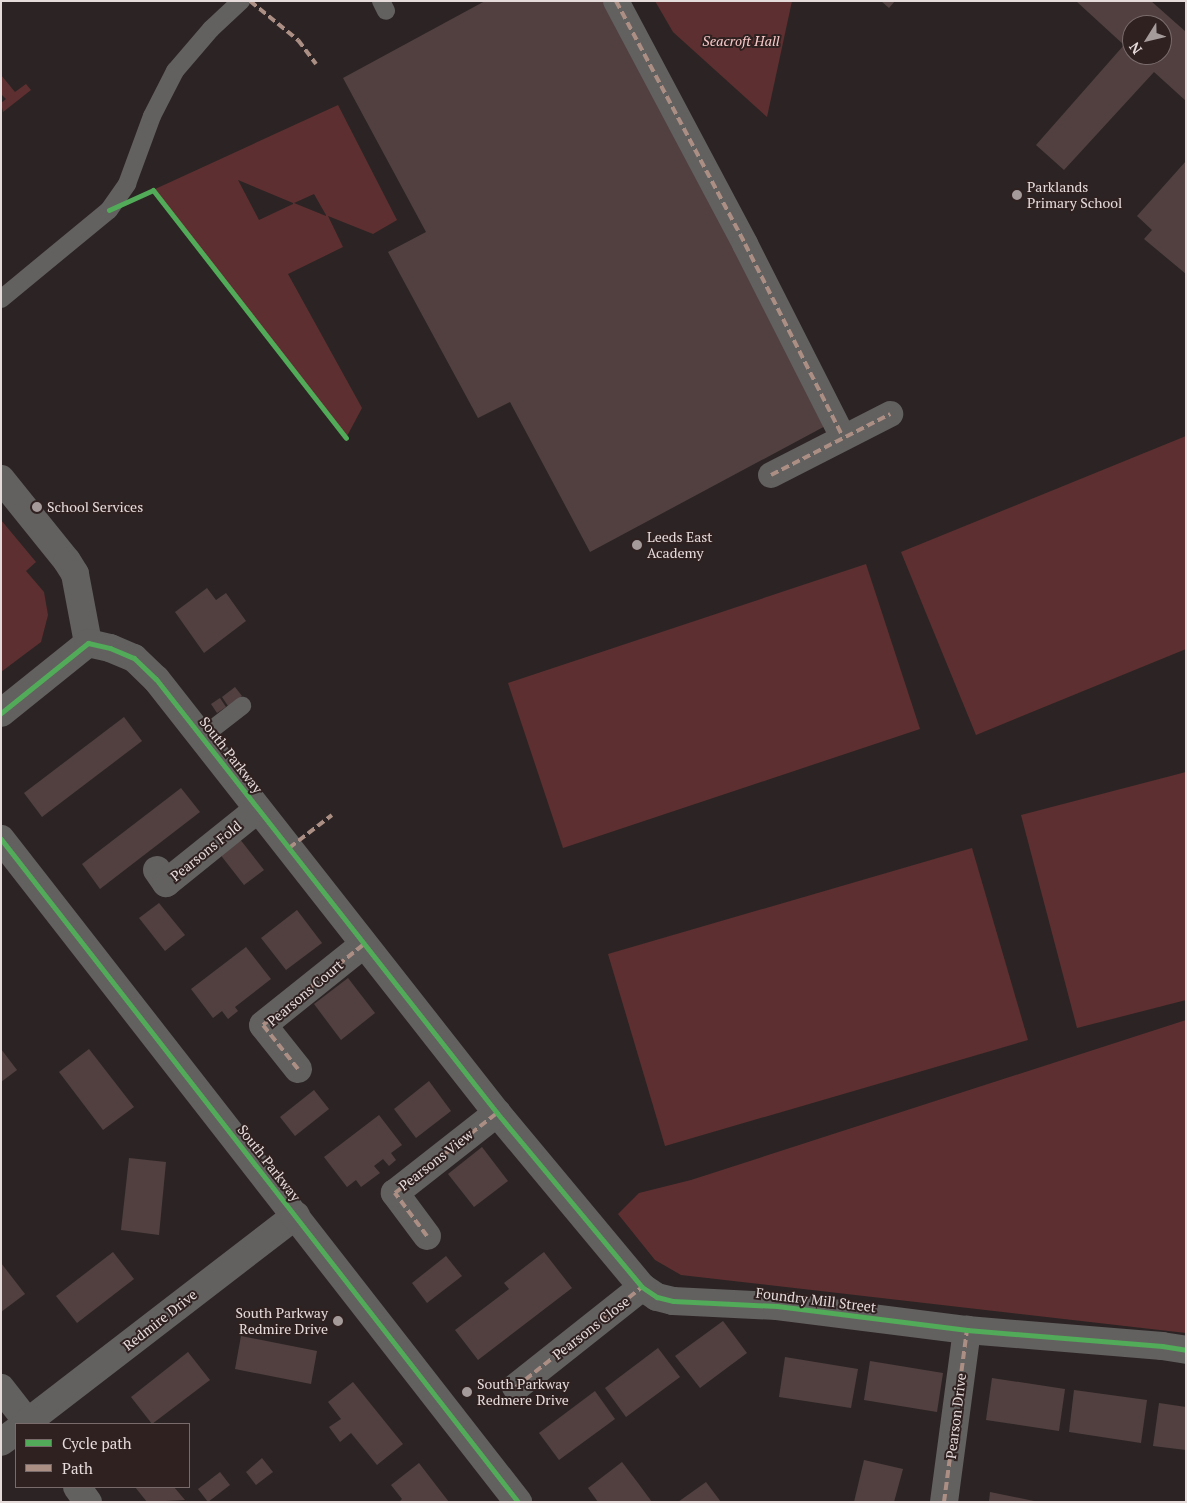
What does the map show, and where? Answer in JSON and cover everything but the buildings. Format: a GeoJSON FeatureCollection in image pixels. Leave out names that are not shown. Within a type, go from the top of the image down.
{"type":"FeatureCollection","features":[{"type":"Feature","properties":{"kind":"street"},"geometry":{"type":"LineString","coordinates":[[616,1],[745,244],[843,437]]}},
{"type":"Feature","properties":{"kind":"street"},"geometry":{"type":"LineString","coordinates":[[771,474],[890,414]]}},
{"type":"Feature","properties":{"kind":"street"},"geometry":{"type":"LineString","coordinates":[[1,479],[68,561],[75,574],[88,643],[1,712]]}},
{"type":"Feature","properties":{"kind":"street","name":"South Parkway"},"geometry":{"type":"LineString","coordinates":[[88,643],[110,648],[134,658],[156,679],[497,1113]]}},
{"type":"Feature","properties":{"kind":"street","name":"Pearsons Fold"},"geometry":{"type":"LineString","coordinates":[[157,870],[166,882],[258,809]]}},
{"type":"Feature","properties":{"kind":"street","name":"South Parkway"},"geometry":{"type":"LineString","coordinates":[[1,839],[518,1502]]}},
{"type":"Feature","properties":{"kind":"street","name":"Pearsons Court"},"geometry":{"type":"LineString","coordinates":[[298,1069],[263,1024],[364,944]]}},
{"type":"Feature","properties":{"kind":"street","name":"Pearsons View"},"geometry":{"type":"LineString","coordinates":[[427,1236],[395,1193],[497,1113]]}},
{"type":"Feature","properties":{"kind":"street","name":"Foundry Mill Street"},"geometry":{"type":"LineString","coordinates":[[497,1113],[642,1287],[657,1297],[674,1301],[777,1306],[967,1330],[1162,1346],[1186,1350]]}},
{"type":"Feature","properties":{"kind":"street","name":"Redmire Drive"},"geometry":{"type":"LineString","coordinates":[[27,1423],[296,1215]]}},
{"type":"Feature","properties":{"kind":"street","name":"Pearsons Close"},"geometry":{"type":"LineString","coordinates":[[516,1387],[642,1287]]}},
{"type":"Feature","properties":{"kind":"street","name":"Pearson Drive"},"geometry":{"type":"LineString","coordinates":[[944,1502],[967,1330]]}},
{"type":"Feature","properties":{"kind":"street"},"geometry":{"type":"LineString","coordinates":[[1,1388],[23,1423]]}},
{"type":"Feature","properties":{"kind":"street","name":"Redmire Drive"},"geometry":{"type":"LineString","coordinates":[[1,1442],[15,1432]]}},
{"type":"Feature","properties":{"kind":"street"},"geometry":{"type":"LineString","coordinates":[[78,1488],[88,1502]]}},
{"type":"Feature","properties":{"kind":"lane"},"geometry":{"type":"LineString","coordinates":[[1,299],[109,210],[127,184],[152,116],[175,71],[211,29],[241,1]]}},
{"type":"Feature","properties":{"kind":"lane"},"geometry":{"type":"LineString","coordinates":[[202,737],[242,706]]}},
{"type":"Feature","properties":{"kind":"green space","name":"Seacroft Hall"},"geometry":{"type":"Polygon","coordinates":[[[655,1],[792,1],[767,117],[673,32],[655,1]]]}},
{"type":"Feature","properties":{"kind":"green space"},"geometry":{"type":"Polygon","coordinates":[[[1,75],[15,92],[26,84],[31,90],[3,112],[1,103],[6,99],[1,94],[1,75]]]}},
{"type":"Feature","properties":{"kind":"green space"},"geometry":{"type":"Polygon","coordinates":[[[338,105],[397,220],[373,234],[328,216],[343,247],[288,274],[362,408],[346,438],[153,190],[338,105]],[[238,180],[259,220],[293,204],[293,203],[238,180]],[[314,194],[294,203],[326,216],[326,215],[314,194]]]}},
{"type":"Feature","properties":{"kind":"green space"},"geometry":{"type":"Polygon","coordinates":[[[1186,436],[1186,649],[976,735],[901,552],[1186,436]]]}},
{"type":"Feature","properties":{"kind":"green space"},"geometry":{"type":"Polygon","coordinates":[[[1,520],[36,562],[26,571],[44,592],[48,615],[41,642],[1,672],[1,520]]]}},
{"type":"Feature","properties":{"kind":"green space"},"geometry":{"type":"Polygon","coordinates":[[[866,564],[920,729],[563,848],[508,683],[866,564]]]}},
{"type":"Feature","properties":{"kind":"green space"},"geometry":{"type":"Polygon","coordinates":[[[1186,772],[1186,1000],[1077,1028],[1021,815],[1186,772]]]}},
{"type":"Feature","properties":{"kind":"green space"},"geometry":{"type":"Polygon","coordinates":[[[972,848],[1028,1040],[665,1146],[608,954],[972,848]]]}},
{"type":"Feature","properties":{"kind":"green space"},"geometry":{"type":"Polygon","coordinates":[[[1186,1020],[1186,1333],[681,1275],[655,1260],[618,1214],[639,1193],[691,1180],[1186,1020]]]}},
{"type":"Feature","properties":{"kind":"marked path"},"geometry":{"type":"LineString","coordinates":[[250,1],[298,40],[316,64]]}},
{"type":"Feature","properties":{"kind":"marked path"},"geometry":{"type":"LineString","coordinates":[[616,1],[745,244],[843,437]]}},
{"type":"Feature","properties":{"kind":"marked path"},"geometry":{"type":"LineString","coordinates":[[771,475],[890,414]]}},
{"type":"Feature","properties":{"kind":"marked path"},"geometry":{"type":"LineString","coordinates":[[289,848],[332,815]]}},
{"type":"Feature","properties":{"kind":"marked path"},"geometry":{"type":"LineString","coordinates":[[298,1069],[263,1025],[364,944]]}},
{"type":"Feature","properties":{"kind":"marked path"},"geometry":{"type":"LineString","coordinates":[[427,1236],[395,1193],[497,1113]]}},
{"type":"Feature","properties":{"kind":"marked path"},"geometry":{"type":"LineString","coordinates":[[516,1387],[642,1287]]}},
{"type":"Feature","properties":{"kind":"marked path"},"geometry":{"type":"LineString","coordinates":[[944,1502],[967,1330]]}},
{"type":"Feature","properties":{"kind":"cycle path"},"geometry":{"type":"LineString","coordinates":[[109,210],[153,190],[346,438]]}},
{"type":"Feature","properties":{"kind":"cycle path"},"geometry":{"type":"LineString","coordinates":[[1,713],[88,643],[110,648],[134,658],[156,679],[497,1113],[642,1287],[657,1297],[673,1301],[777,1306],[967,1330],[1162,1346],[1186,1350]]}},
{"type":"Feature","properties":{"kind":"cycle path"},"geometry":{"type":"LineString","coordinates":[[1,839],[518,1502]]}},
{"type":"Feature","properties":{"kind":"place","name":"Parklands Primary School"},"geometry":{"type":"Point","coordinates":[1017,195]}},
{"type":"Feature","properties":{"kind":"place","name":"School Services"},"geometry":{"type":"Point","coordinates":[37,507]}},
{"type":"Feature","properties":{"kind":"place","name":"Leeds East Academy"},"geometry":{"type":"Point","coordinates":[637,545]}},
{"type":"Feature","properties":{"kind":"place","name":"South Parkway Redmire Drive"},"geometry":{"type":"Point","coordinates":[338,1321]}},
{"type":"Feature","properties":{"kind":"place","name":"South Parkway Redmere Drive"},"geometry":{"type":"Point","coordinates":[467,1392]}}]}
